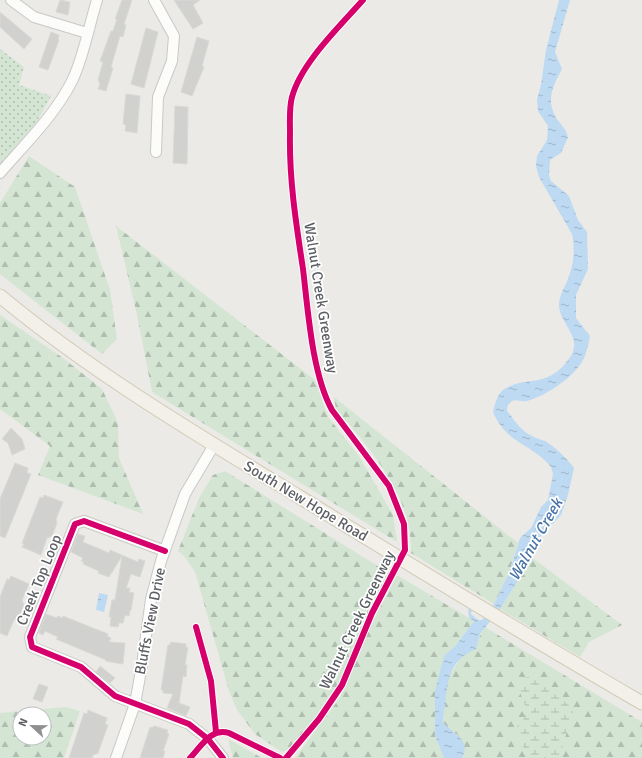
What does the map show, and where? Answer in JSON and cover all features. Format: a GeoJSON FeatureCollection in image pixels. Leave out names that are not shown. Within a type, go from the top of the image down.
{"type":"FeatureCollection","features":[{"type":"Feature","properties":{"kind":"main road","name":"South New Hope Road"},"geometry":{"type":"LineString","coordinates":[[0,296],[50,337],[160,412],[535,640],[642,703]]}},
{"type":"Feature","properties":{"kind":"street"},"geometry":{"type":"LineString","coordinates":[[11,0],[34,17],[87,33]]}},
{"type":"Feature","properties":{"kind":"street"},"geometry":{"type":"LineString","coordinates":[[0,173],[46,119],[69,86],[78,64],[97,0]]}},
{"type":"Feature","properties":{"kind":"street"},"geometry":{"type":"LineString","coordinates":[[154,0],[174,36],[172,61],[158,97],[156,152]]}},
{"type":"Feature","properties":{"kind":"street","name":"Bluffs View Drive"},"geometry":{"type":"LineString","coordinates":[[116,758],[135,704],[151,598],[164,551],[185,494],[214,445]]}},
{"type":"Feature","properties":{"kind":"street","name":"Creek Top Loop"},"geometry":{"type":"LineString","coordinates":[[135,704],[115,696],[81,667],[32,647],[30,637],[75,524],[84,521],[164,551]]}},
{"type":"Feature","properties":{"kind":"street"},"geometry":{"type":"LineString","coordinates":[[135,704],[189,724],[208,739],[223,758]]}},
{"type":"Feature","properties":{"kind":"green space"},"geometry":{"type":"Polygon","coordinates":[[[0,49],[24,67],[19,85],[51,96],[36,123],[0,165],[0,49]]]}},
{"type":"Feature","properties":{"kind":"green space"},"geometry":{"type":"Polygon","coordinates":[[[29,156],[75,187],[110,290],[117,339],[102,354],[0,274],[0,203],[29,156]]]}},
{"type":"Feature","properties":{"kind":"green space"},"geometry":{"type":"Polygon","coordinates":[[[116,226],[315,380],[328,417],[359,456],[393,515],[397,542],[152,392],[137,315],[116,226]]]}},
{"type":"Feature","properties":{"kind":"green space"},"geometry":{"type":"Polygon","coordinates":[[[0,315],[63,358],[102,389],[118,423],[119,458],[143,514],[38,475],[50,446],[0,409],[0,315]]]}},
{"type":"Feature","properties":{"kind":"green space"},"geometry":{"type":"Polygon","coordinates":[[[334,397],[518,543],[509,573],[494,604],[411,553],[410,532],[405,513],[397,494],[376,458],[336,409],[334,397]]]}},
{"type":"Feature","properties":{"kind":"green space"},"geometry":{"type":"Polygon","coordinates":[[[225,471],[389,573],[370,610],[336,690],[292,748],[282,752],[255,734],[237,710],[229,691],[195,572],[184,556],[178,551],[199,498],[213,475],[225,471]]]}},
{"type":"Feature","properties":{"kind":"green space"},"geometry":{"type":"Polygon","coordinates":[[[530,556],[622,625],[589,642],[580,657],[500,609],[530,556]]]}},
{"type":"Feature","properties":{"kind":"green space"},"geometry":{"type":"Polygon","coordinates":[[[397,575],[474,621],[456,645],[444,656],[435,736],[444,758],[295,758],[339,699],[369,629],[397,575]]]}},
{"type":"Feature","properties":{"kind":"green space"},"geometry":{"type":"Polygon","coordinates":[[[485,627],[642,722],[642,758],[462,758],[464,754],[458,735],[447,729],[443,722],[446,685],[451,673],[461,657],[478,639],[485,627]]]}},
{"type":"Feature","properties":{"kind":"green space"},"geometry":{"type":"Polygon","coordinates":[[[530,676],[568,704],[573,712],[559,758],[530,758],[519,740],[517,722],[524,719],[526,708],[519,690],[525,678],[530,676]]]}},
{"type":"Feature","properties":{"kind":"green space"},"geometry":{"type":"Polygon","coordinates":[[[66,707],[80,711],[64,758],[0,758],[0,713],[12,712],[12,746],[52,746],[52,708],[66,707]]]}},
{"type":"Feature","properties":{"kind":"green space"},"geometry":{"type":"Polygon","coordinates":[[[228,739],[262,758],[233,758],[228,739]]]}},
{"type":"Feature","properties":{"kind":"water","name":"Walnut Creek"},"geometry":{"type":"Polygon","coordinates":[[[559,0],[570,0],[555,52],[562,69],[553,87],[551,106],[568,137],[561,153],[550,160],[549,175],[551,181],[569,196],[578,220],[587,232],[588,269],[576,295],[576,318],[590,336],[584,358],[570,376],[549,391],[534,399],[527,401],[512,401],[508,405],[507,411],[526,433],[553,446],[574,468],[568,495],[561,515],[538,539],[517,582],[500,609],[480,634],[476,649],[462,657],[457,662],[451,674],[448,681],[443,722],[460,737],[465,746],[462,758],[444,758],[435,736],[435,691],[444,656],[456,645],[474,621],[469,618],[468,610],[470,608],[472,609],[471,614],[478,620],[482,620],[494,604],[509,573],[520,538],[531,528],[541,507],[548,500],[553,474],[551,467],[544,459],[505,431],[493,412],[495,403],[501,392],[510,386],[549,377],[564,365],[573,352],[574,347],[574,342],[562,316],[559,305],[560,297],[568,280],[573,261],[574,250],[572,234],[539,177],[536,166],[537,156],[547,140],[548,126],[538,111],[537,99],[541,85],[546,50],[559,0]]]}},
{"type":"Feature","properties":{"kind":"water"},"geometry":{"type":"Polygon","coordinates":[[[99,593],[108,595],[104,612],[96,610],[99,593]]]}},
{"type":"Feature","properties":{"kind":"building"},"geometry":{"type":"Polygon","coordinates":[[[60,0],[70,2],[68,15],[56,12],[60,0]]]}},
{"type":"Feature","properties":{"kind":"building"},"geometry":{"type":"Polygon","coordinates":[[[122,0],[132,0],[124,24],[126,25],[123,37],[120,36],[111,67],[113,68],[106,91],[98,89],[100,84],[98,80],[103,62],[100,61],[111,31],[113,31],[117,19],[115,19],[122,0]]]}},
{"type":"Feature","properties":{"kind":"building"},"geometry":{"type":"Polygon","coordinates":[[[174,0],[200,0],[193,5],[203,23],[193,29],[174,0]]]}},
{"type":"Feature","properties":{"kind":"building"},"geometry":{"type":"Polygon","coordinates":[[[0,12],[32,39],[24,49],[0,27],[0,12]]]}},
{"type":"Feature","properties":{"kind":"building"},"geometry":{"type":"Polygon","coordinates":[[[146,28],[158,32],[144,88],[131,84],[146,28]]]}},
{"type":"Feature","properties":{"kind":"building"},"geometry":{"type":"Polygon","coordinates":[[[51,32],[59,35],[59,40],[48,70],[39,67],[51,32]]]}},
{"type":"Feature","properties":{"kind":"building"},"geometry":{"type":"Polygon","coordinates":[[[197,37],[209,41],[202,66],[204,67],[192,96],[181,92],[197,37]]]}},
{"type":"Feature","properties":{"kind":"building"},"geometry":{"type":"Polygon","coordinates":[[[126,94],[140,96],[137,133],[125,131],[126,125],[123,124],[126,94]]]}},
{"type":"Feature","properties":{"kind":"building"},"geometry":{"type":"Polygon","coordinates":[[[175,106],[188,107],[187,164],[173,163],[175,106]]]}},
{"type":"Feature","properties":{"kind":"building"},"geometry":{"type":"Polygon","coordinates":[[[11,428],[22,439],[25,449],[12,455],[8,443],[2,439],[11,428]]]}},
{"type":"Feature","properties":{"kind":"building"},"geometry":{"type":"Polygon","coordinates":[[[15,463],[28,468],[27,473],[31,474],[5,538],[0,536],[0,499],[15,463]]]}},
{"type":"Feature","properties":{"kind":"building"},"geometry":{"type":"Polygon","coordinates":[[[44,495],[63,502],[56,519],[57,523],[52,536],[47,538],[41,555],[22,547],[24,544],[22,543],[40,497],[43,498],[44,495]]]}},
{"type":"Feature","properties":{"kind":"building"},"geometry":{"type":"Polygon","coordinates":[[[78,534],[85,536],[83,542],[109,553],[110,550],[138,562],[139,559],[145,561],[140,577],[131,574],[126,588],[130,588],[129,592],[134,593],[131,610],[129,616],[125,615],[123,623],[119,623],[118,627],[110,626],[111,617],[109,617],[112,600],[115,600],[122,556],[109,577],[98,573],[99,571],[83,564],[84,562],[81,561],[83,558],[71,552],[78,534]]]}},
{"type":"Feature","properties":{"kind":"building"},"geometry":{"type":"Polygon","coordinates":[[[11,576],[29,584],[22,600],[24,605],[19,618],[14,620],[7,636],[0,633],[0,597],[7,579],[9,580],[11,576]]]}},
{"type":"Feature","properties":{"kind":"building"},"geometry":{"type":"Polygon","coordinates":[[[46,614],[57,618],[58,616],[62,618],[63,616],[108,634],[107,636],[111,638],[109,642],[125,643],[123,664],[105,661],[106,660],[56,639],[58,637],[45,631],[43,635],[39,633],[46,614]]]}},
{"type":"Feature","properties":{"kind":"building"},"geometry":{"type":"Polygon","coordinates":[[[171,642],[186,644],[186,648],[188,647],[185,665],[187,665],[186,677],[183,676],[179,703],[190,707],[186,716],[167,708],[173,694],[163,693],[163,690],[161,690],[168,645],[170,645],[171,642]]]}},
{"type":"Feature","properties":{"kind":"building"},"geometry":{"type":"Polygon","coordinates":[[[100,666],[115,678],[110,683],[96,672],[100,666]]]}},
{"type":"Feature","properties":{"kind":"building"},"geometry":{"type":"Polygon","coordinates":[[[39,684],[48,687],[42,702],[33,699],[39,684]]]}},
{"type":"Feature","properties":{"kind":"building"},"geometry":{"type":"Polygon","coordinates":[[[88,710],[107,718],[105,724],[108,725],[98,753],[93,755],[92,758],[69,758],[84,713],[87,714],[88,710]]]}},
{"type":"Feature","properties":{"kind":"building"},"geometry":{"type":"Polygon","coordinates":[[[154,726],[168,730],[167,733],[169,734],[163,751],[165,751],[163,758],[140,758],[150,727],[152,728],[154,726]]]}},
{"type":"Feature","properties":{"kind":"cycle path","name":"Walnut Creek Greenway"},"geometry":{"type":"LineString","coordinates":[[286,758],[319,719],[342,685],[372,613],[405,550],[404,524],[389,486],[332,410],[320,379],[315,360],[309,322],[292,184],[290,110],[292,97],[297,84],[312,58],[363,0]]}},
{"type":"Feature","properties":{"kind":"cycle path"},"geometry":{"type":"LineString","coordinates":[[165,551],[84,521],[75,524],[30,637],[32,647],[81,667],[115,696],[189,724],[208,739],[223,758]]}},
{"type":"Feature","properties":{"kind":"cycle path"},"geometry":{"type":"LineString","coordinates":[[196,627],[211,681],[216,732]]}},
{"type":"Feature","properties":{"kind":"cycle path"},"geometry":{"type":"LineString","coordinates":[[190,758],[212,735],[223,732],[229,733],[280,758]]}}]}
